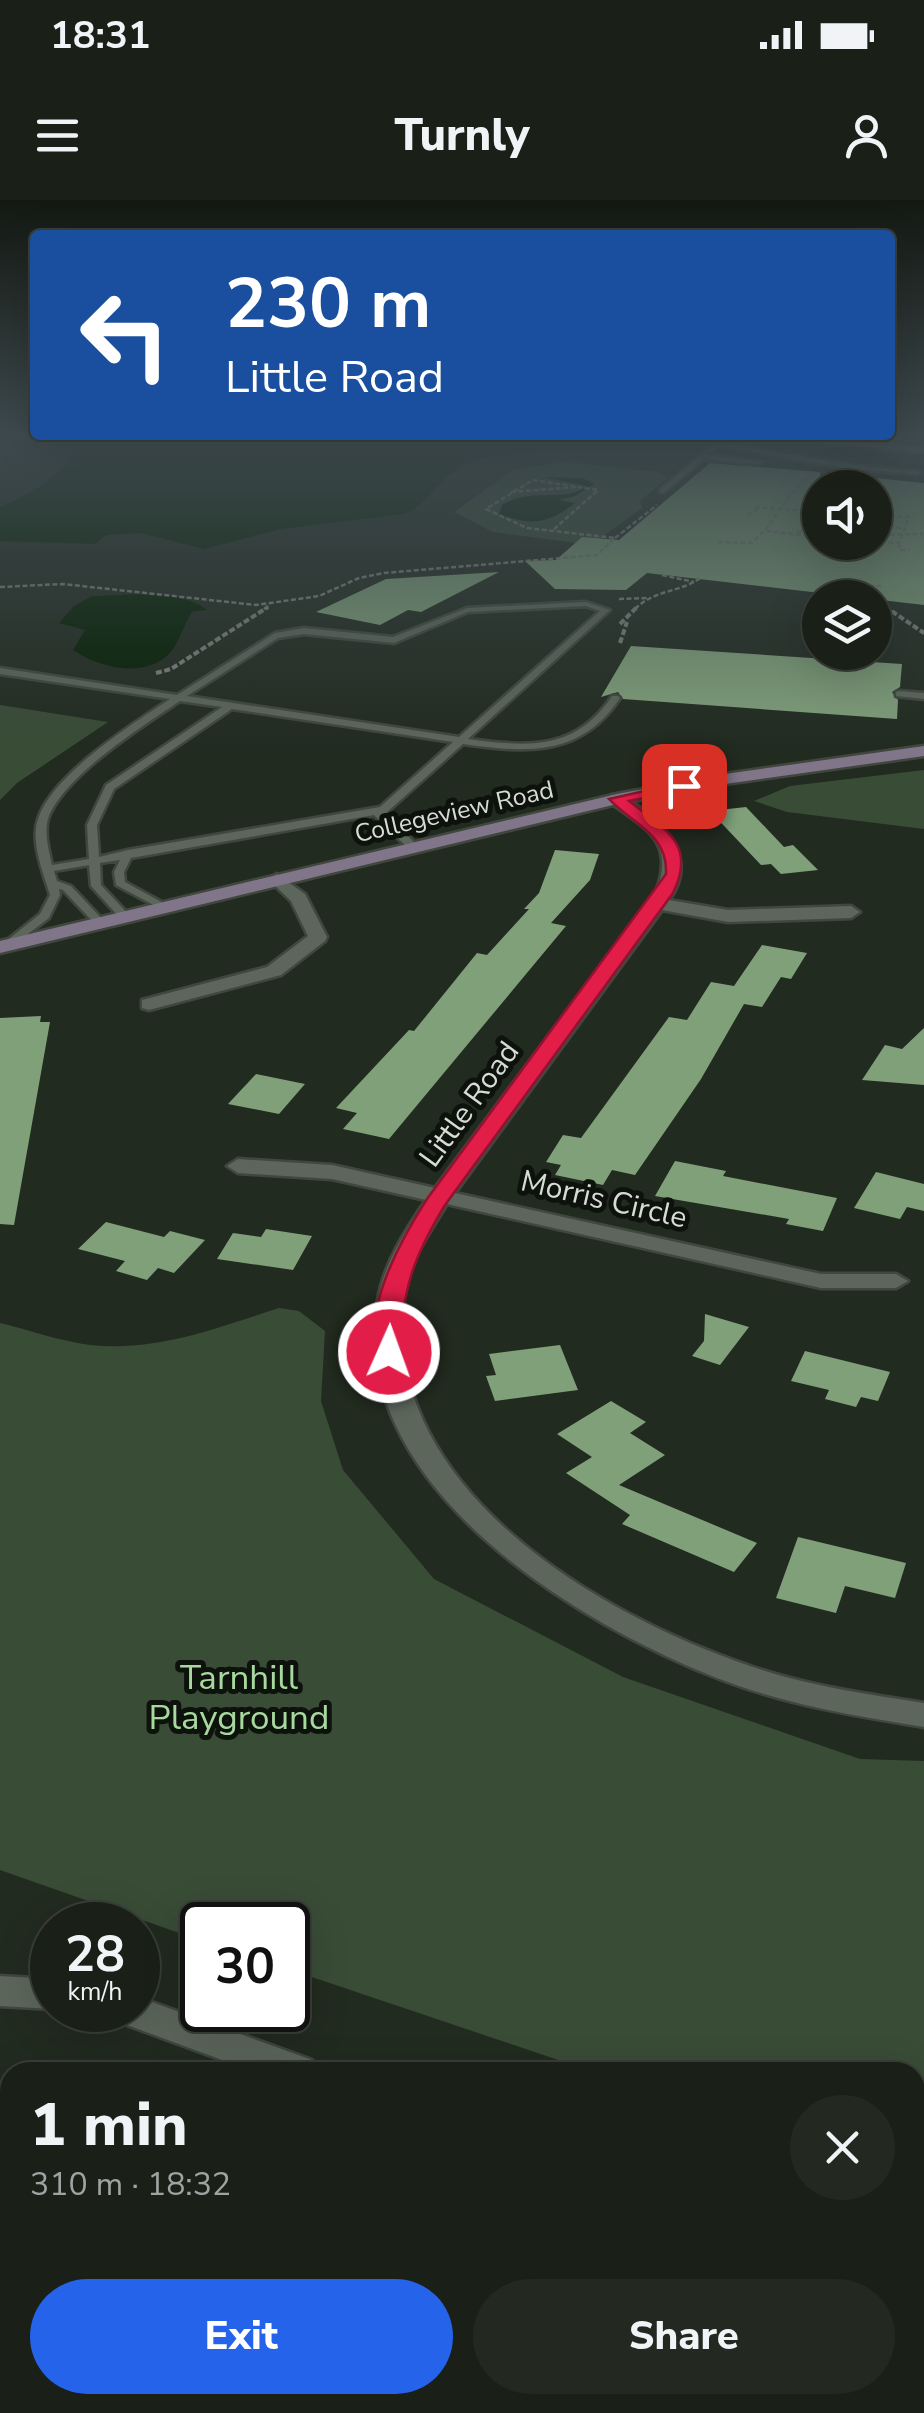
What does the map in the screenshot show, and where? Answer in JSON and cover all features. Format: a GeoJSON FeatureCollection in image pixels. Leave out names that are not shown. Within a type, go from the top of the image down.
{"type":"FeatureCollection","features":[{"type":"Feature","properties":{"kind":"street","name":"Collegeview Road"},"geometry":{"type":"LineString","coordinates":[[4,946],[617,799],[718,780],[924,751]]}},
{"type":"Feature","properties":{"kind":"street","name":"Little Road"},"geometry":{"type":"LineString","coordinates":[[617,799],[665,837],[675,855],[674,874],[657,904],[441,1196],[408,1250],[390,1299],[389,1352],[403,1412],[434,1470],[486,1528],[554,1582],[639,1632],[739,1674],[851,1703],[924,1715]]}},
{"type":"Feature","properties":{"kind":"street"},"geometry":{"type":"LineString","coordinates":[[149,1004],[274,971],[318,938],[299,898],[277,879]]}},
{"type":"Feature","properties":{"kind":"street"},"geometry":{"type":"LineString","coordinates":[[657,904],[728,916],[851,912]]}},
{"type":"Feature","properties":{"kind":"street","name":"Morris Circle"},"geometry":{"type":"LineString","coordinates":[[238,1166],[332,1172],[821,1281],[896,1282]]}},
{"type":"Feature","properties":{"kind":"street"},"geometry":{"type":"LineString","coordinates":[[0,1991],[30,1993]]}},
{"type":"Feature","properties":{"kind":"street"},"geometry":{"type":"LineString","coordinates":[[160,2021],[272,2062]]}},
{"type":"Feature","properties":{"kind":"lane"},"geometry":{"type":"LineString","coordinates":[[4,946],[44,916],[56,896],[49,876],[42,820],[65,784],[275,636],[304,630],[394,640],[467,610],[586,604],[606,610],[379,814],[412,846]]}},
{"type":"Feature","properties":{"kind":"lane"},"geometry":{"type":"LineString","coordinates":[[0,670],[505,747],[553,745],[589,733],[615,698]]}},
{"type":"Feature","properties":{"kind":"lane"},"geometry":{"type":"LineString","coordinates":[[899,694],[924,696]]}},
{"type":"Feature","properties":{"kind":"lane"},"geometry":{"type":"LineString","coordinates":[[125,917],[96,886],[92,825],[110,788],[230,706]]}},
{"type":"Feature","properties":{"kind":"lane"},"geometry":{"type":"LineString","coordinates":[[49,876],[97,860],[180,845],[210,844],[324,817],[383,810]]}},
{"type":"Feature","properties":{"kind":"lane"},"geometry":{"type":"LineString","coordinates":[[128,854],[119,872],[120,883],[163,908]]}},
{"type":"Feature","properties":{"kind":"lane"},"geometry":{"type":"LineString","coordinates":[[49,876],[67,888],[100,923]]}},
{"type":"Feature","properties":{"kind":"path"},"geometry":{"type":"LineString","coordinates":[[0,588],[63,584],[177,594],[238,606],[319,596],[359,578],[384,573],[596,557],[613,540]]}},
{"type":"Feature","properties":{"kind":"path"},"geometry":{"type":"LineString","coordinates":[[718,542],[755,540]]}},
{"type":"Feature","properties":{"kind":"path"},"geometry":{"type":"LineString","coordinates":[[900,540],[900,550],[910,550]]}},
{"type":"Feature","properties":{"kind":"path"},"geometry":{"type":"LineString","coordinates":[[892,543],[899,544]]}},
{"type":"Feature","properties":{"kind":"path"},"geometry":{"type":"LineString","coordinates":[[662,574],[693,583]]}},
{"type":"Feature","properties":{"kind":"path"},"geometry":{"type":"LineString","coordinates":[[618,598],[646,598],[702,577]]}},
{"type":"Feature","properties":{"kind":"path"},"geometry":{"type":"LineString","coordinates":[[692,594],[693,583]]}},
{"type":"Feature","properties":{"kind":"path"},"geometry":{"type":"LineString","coordinates":[[620,644],[627,621],[646,598]]}},
{"type":"Feature","properties":{"kind":"path"},"geometry":{"type":"LineString","coordinates":[[154,674],[171,668],[274,602]]}},
{"type":"Feature","properties":{"kind":"path"},"geometry":{"type":"LineString","coordinates":[[893,612],[924,633]]}},
{"type":"Feature","properties":{"kind":"path"},"geometry":{"type":"LineString","coordinates":[[612,627],[627,621]]}},
{"type":"Feature","properties":{"kind":"green space"},"geometry":{"type":"Polygon","coordinates":[[[555,540],[598,540],[591,545],[555,540]]]}},
{"type":"Feature","properties":{"kind":"green space"},"geometry":{"type":"Polygon","coordinates":[[[0,705],[108,722],[17,783],[0,800],[0,705]]]}},
{"type":"Feature","properties":{"kind":"green space"},"geometry":{"type":"Polygon","coordinates":[[[924,770],[924,829],[787,812],[754,801],[790,786],[924,770]]]}},
{"type":"Feature","properties":{"kind":"green space","name":"Tarnhill Playground"},"geometry":{"type":"Polygon","coordinates":[[[279,1308],[299,1311],[325,1331],[321,1401],[343,1470],[434,1579],[623,1677],[860,1759],[924,1761],[924,2062],[564,2062],[310,1976],[310,1902],[180,1902],[180,1933],[160,1926],[160,1902],[91,1902],[0,1870],[0,1323],[90,1345],[139,1345],[186,1337],[279,1308]]]}},
{"type":"Feature","properties":{"kind":"shaded area"},"geometry":{"type":"Polygon","coordinates":[[[0,540],[100,540],[95,544],[0,540]]]}},
{"type":"Feature","properties":{"kind":"shaded area"},"geometry":{"type":"Polygon","coordinates":[[[170,540],[238,540],[204,549],[170,540]]]}},
{"type":"Feature","properties":{"kind":"shaded area"},"geometry":{"type":"Polygon","coordinates":[[[92,596],[168,596],[207,610],[193,611],[173,649],[160,661],[122,668],[96,662],[73,650],[85,630],[59,623],[74,606],[92,596]]]}},
{"type":"Feature","properties":{"kind":"building"},"geometry":{"type":"Polygon","coordinates":[[[578,540],[802,540],[802,560],[892,560],[892,540],[924,540],[924,605],[892,601],[892,580],[802,580],[802,591],[647,573],[626,590],[555,589],[525,561],[556,560],[578,540]]]}},
{"type":"Feature","properties":{"kind":"building"},"geometry":{"type":"Polygon","coordinates":[[[499,572],[421,612],[408,610],[380,625],[316,612],[386,579],[499,572]]]}},
{"type":"Feature","properties":{"kind":"building"},"geometry":{"type":"Polygon","coordinates":[[[631,646],[802,657],[802,670],[892,670],[892,663],[902,664],[900,687],[892,692],[898,700],[897,719],[623,699],[618,692],[601,697],[631,646]]]}},
{"type":"Feature","properties":{"kind":"building"},"geometry":{"type":"Polygon","coordinates":[[[746,807],[784,847],[793,845],[818,870],[781,874],[771,864],[761,865],[710,811],[746,807]]]}},
{"type":"Feature","properties":{"kind":"building"},"geometry":{"type":"Polygon","coordinates":[[[555,850],[599,854],[590,880],[551,923],[566,926],[389,1139],[343,1129],[357,1113],[336,1108],[409,1030],[414,1031],[477,953],[487,955],[529,909],[524,909],[539,893],[555,850]]]}},
{"type":"Feature","properties":{"kind":"building"},"geometry":{"type":"Polygon","coordinates":[[[762,945],[807,953],[791,979],[781,977],[762,1007],[744,1004],[701,1079],[635,1175],[612,1170],[603,1185],[555,1175],[561,1165],[546,1162],[563,1135],[581,1138],[669,1017],[687,1020],[711,982],[734,986],[762,945]]]}},
{"type":"Feature","properties":{"kind":"building"},"geometry":{"type":"Polygon","coordinates":[[[41,1016],[40,1022],[50,1022],[14,1225],[0,1224],[0,1018],[41,1016]]]}},
{"type":"Feature","properties":{"kind":"building"},"geometry":{"type":"Polygon","coordinates":[[[924,1028],[924,1085],[862,1080],[885,1045],[902,1049],[924,1028]]]}},
{"type":"Feature","properties":{"kind":"building"},"geometry":{"type":"Polygon","coordinates":[[[256,1074],[305,1084],[279,1114],[228,1104],[256,1074]]]}},
{"type":"Feature","properties":{"kind":"building"},"geometry":{"type":"Polygon","coordinates":[[[675,1161],[726,1171],[723,1176],[837,1198],[823,1231],[786,1224],[789,1219],[655,1196],[675,1161]]]}},
{"type":"Feature","properties":{"kind":"building"},"geometry":{"type":"Polygon","coordinates":[[[876,1172],[924,1184],[924,1211],[907,1207],[900,1219],[854,1208],[876,1172]]]}},
{"type":"Feature","properties":{"kind":"building"},"geometry":{"type":"Polygon","coordinates":[[[106,1222],[164,1237],[170,1231],[205,1240],[174,1273],[158,1268],[147,1280],[116,1271],[125,1261],[78,1249],[106,1222]]]}},
{"type":"Feature","properties":{"kind":"building"},"geometry":{"type":"Polygon","coordinates":[[[266,1229],[312,1236],[293,1270],[217,1259],[233,1233],[261,1237],[266,1229]]]}},
{"type":"Feature","properties":{"kind":"building"},"geometry":{"type":"Polygon","coordinates":[[[705,1314],[749,1327],[720,1365],[692,1356],[704,1341],[705,1314]]]}},
{"type":"Feature","properties":{"kind":"building"},"geometry":{"type":"Polygon","coordinates":[[[560,1345],[578,1390],[495,1401],[486,1376],[496,1375],[489,1354],[560,1345]]]}},
{"type":"Feature","properties":{"kind":"building"},"geometry":{"type":"Polygon","coordinates":[[[805,1351],[890,1372],[878,1401],[861,1397],[856,1407],[825,1399],[829,1390],[791,1381],[805,1351]]]}},
{"type":"Feature","properties":{"kind":"building"},"geometry":{"type":"Polygon","coordinates":[[[611,1401],[646,1422],[630,1433],[665,1455],[619,1485],[757,1543],[734,1572],[622,1524],[630,1515],[566,1473],[592,1457],[557,1434],[611,1401]]]}},
{"type":"Feature","properties":{"kind":"building"},"geometry":{"type":"Polygon","coordinates":[[[798,1537],[906,1563],[895,1598],[845,1586],[836,1613],[776,1598],[798,1537]]]}},
{"type":"Feature","properties":{"kind":"route"},"geometry":{"type":"LineString","coordinates":[[389,1352],[390,1299],[408,1250],[435,1204],[665,893],[674,874],[675,855],[665,837],[617,799],[684,786]]}}]}
